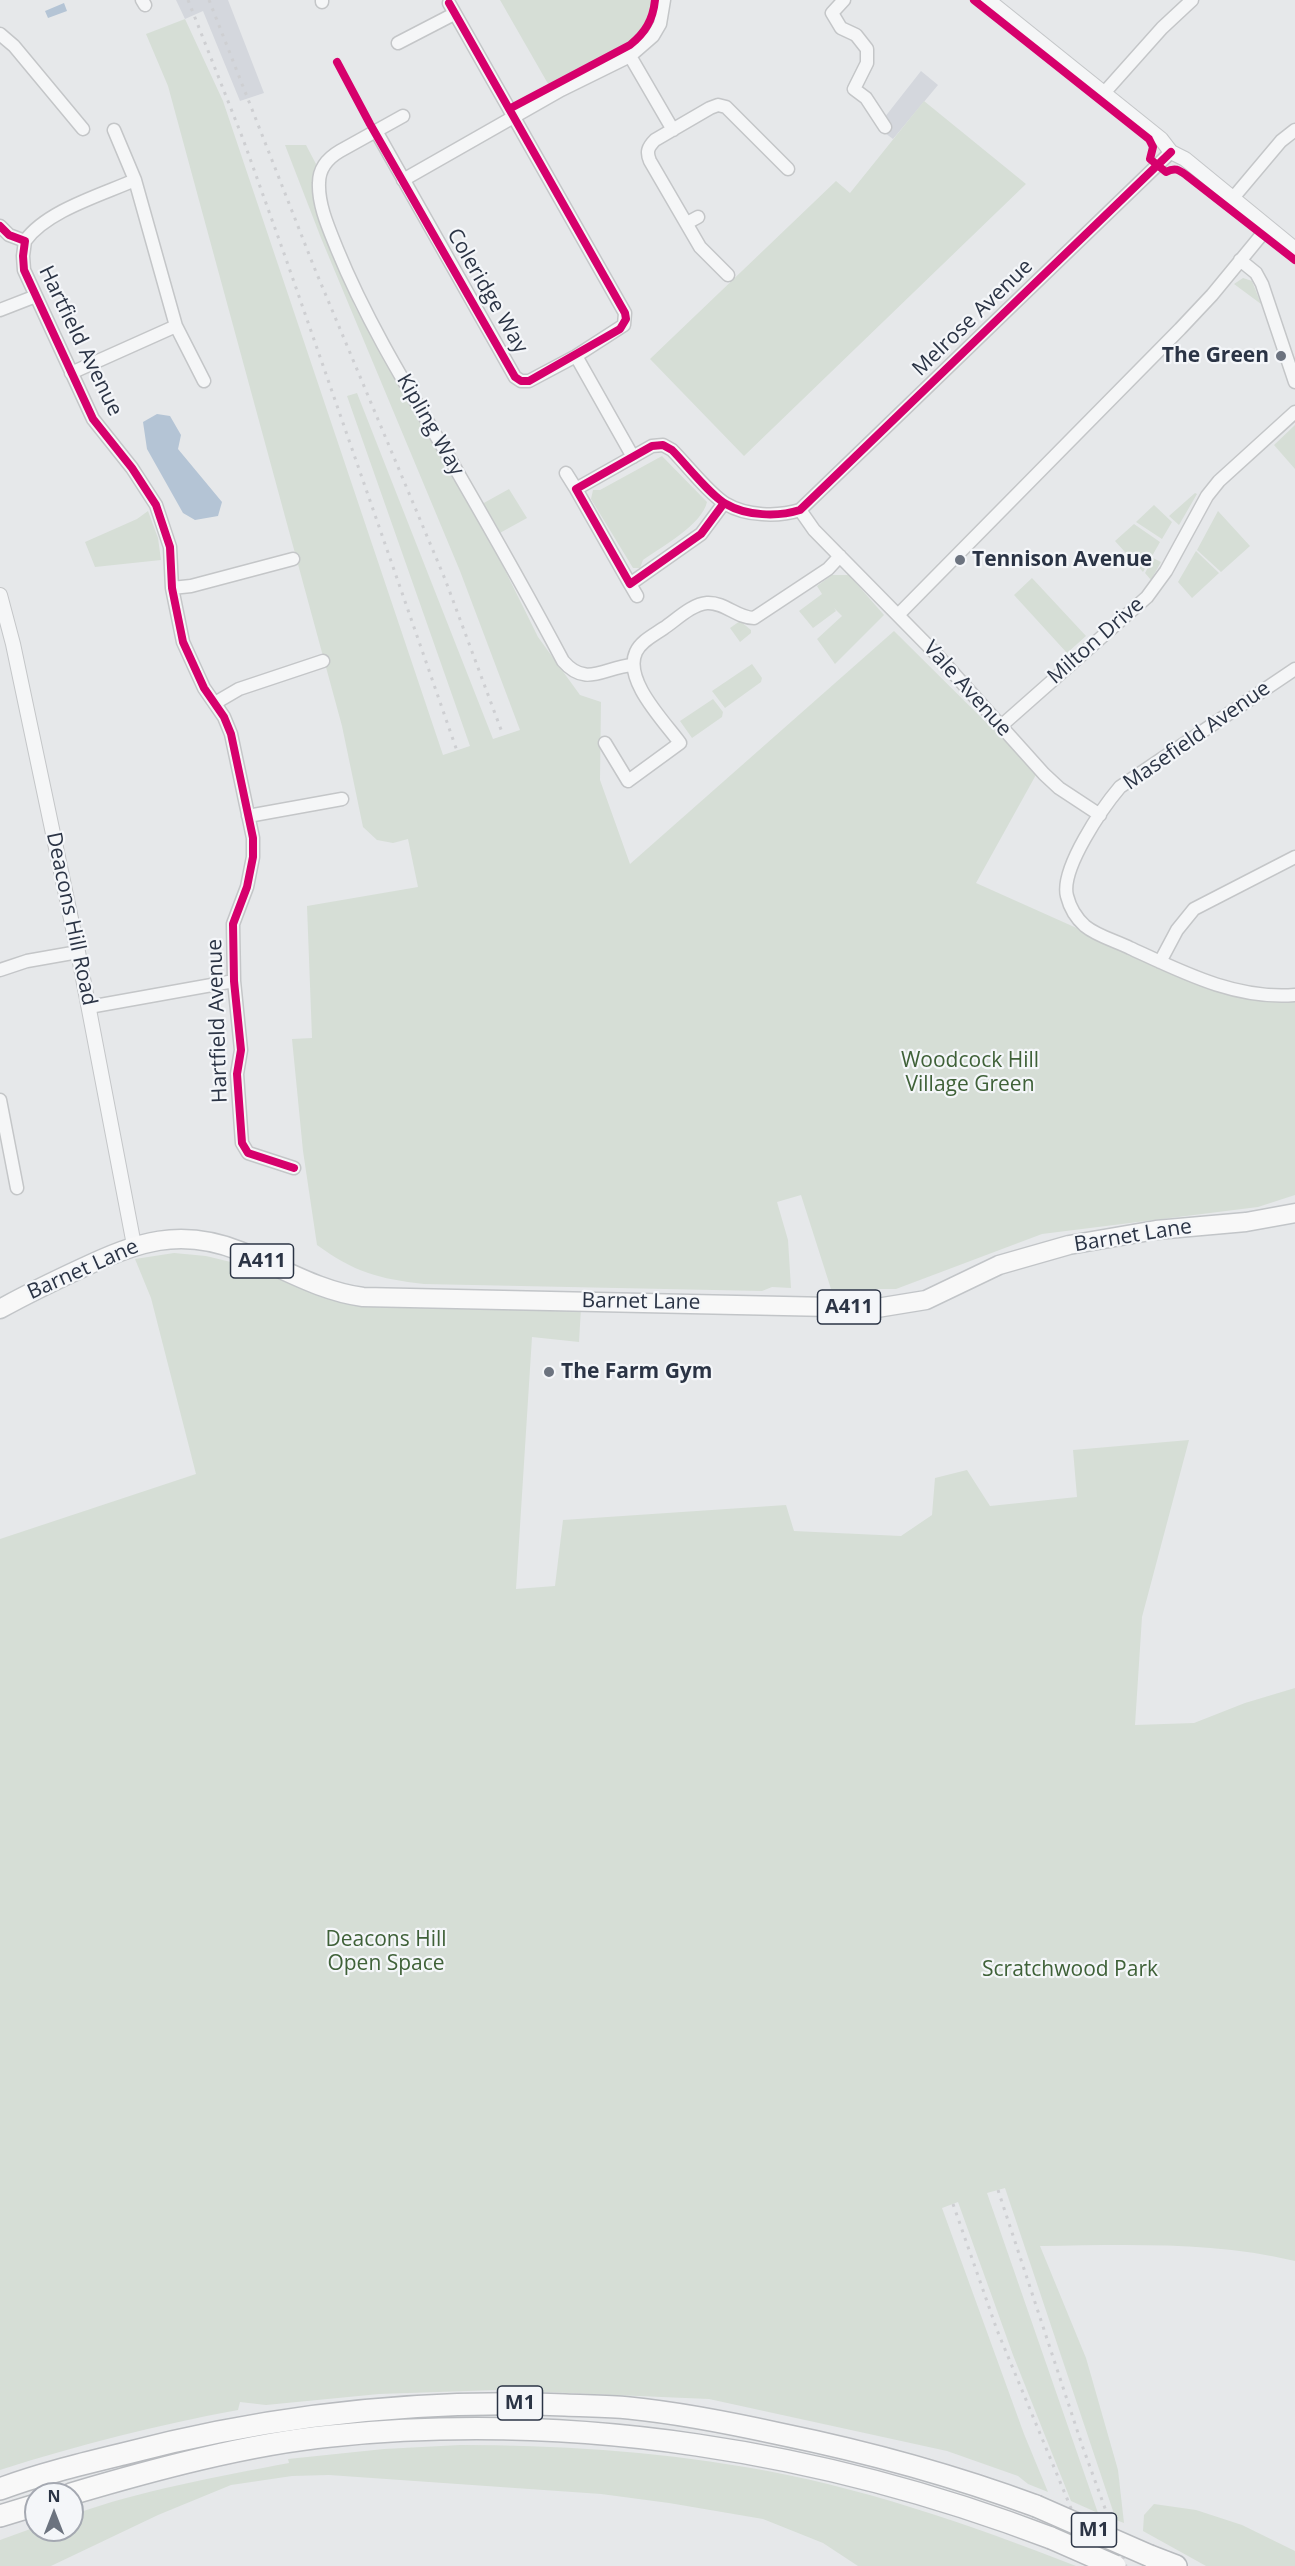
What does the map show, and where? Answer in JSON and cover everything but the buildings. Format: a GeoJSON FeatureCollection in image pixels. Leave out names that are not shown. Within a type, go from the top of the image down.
{"type":"FeatureCollection","features":[{"type":"Feature","properties":{"kind":"highway","name":"M1"},"geometry":{"type":"LineString","coordinates":[[0,2489],[82,2464],[181,2439],[263,2424],[394,2407],[517,2403],[628,2408],[729,2423],[907,2464],[1036,2506],[1171,2566]]}},
{"type":"Feature","properties":{"kind":"highway","name":"M1"},"geometry":{"type":"LineString","coordinates":[[84,2490],[185,2463],[276,2444],[331,2436],[496,2429],[587,2431],[737,2452],[824,2468],[951,2503],[1051,2538],[1115,2566]]}},
{"type":"Feature","properties":{"kind":"highway"},"geometry":{"type":"LineString","coordinates":[[0,2516],[24,2509]]}},
{"type":"Feature","properties":{"kind":"highway","name":"M1"},"geometry":{"type":"LineString","coordinates":[[1150,2556],[1176,2566]]}},
{"type":"Feature","properties":{"kind":"main road","name":"Barnet Lane"},"geometry":{"type":"LineString","coordinates":[[0,1309],[41,1287],[134,1245],[171,1238],[194,1238],[217,1242],[323,1288],[363,1297],[877,1308],[926,1300],[999,1265],[1069,1245],[1156,1230],[1227,1224],[1295,1213]]}},
{"type":"Feature","properties":{"kind":"street"},"geometry":{"type":"LineString","coordinates":[[403,180],[513,116],[630,56],[653,36],[660,24],[664,0]]}},
{"type":"Feature","properties":{"kind":"street"},"geometry":{"type":"LineString","coordinates":[[844,0],[832,13],[841,28],[856,35],[867,49],[867,63],[854,89],[866,98],[885,127]]}},
{"type":"Feature","properties":{"kind":"street"},"geometry":{"type":"LineString","coordinates":[[988,0],[1161,139],[1171,152],[1185,159],[1295,249]]}},
{"type":"Feature","properties":{"kind":"street"},"geometry":{"type":"LineString","coordinates":[[1104,93],[1162,28],[1192,0]]}},
{"type":"Feature","properties":{"kind":"street"},"geometry":{"type":"LineString","coordinates":[[398,43],[451,8],[513,116]]}},
{"type":"Feature","properties":{"kind":"street"},"geometry":{"type":"LineString","coordinates":[[0,34],[14,46],[82,129]]}},
{"type":"Feature","properties":{"kind":"street"},"geometry":{"type":"LineString","coordinates":[[630,56],[673,130]]}},
{"type":"Feature","properties":{"kind":"street"},"geometry":{"type":"LineString","coordinates":[[728,275],[700,247],[692,220],[648,155],[649,146],[718,105],[726,106],[788,169]]}},
{"type":"Feature","properties":{"kind":"street","name":"Kipling Way"},"geometry":{"type":"LineString","coordinates":[[403,116],[332,156],[320,174],[319,189],[326,219],[349,276],[383,343],[563,661],[571,670],[588,677],[621,666],[633,665]]}},
{"type":"Feature","properties":{"kind":"street","name":"Coleridge Way"},"geometry":{"type":"LineString","coordinates":[[376,131],[516,377],[521,381],[529,381],[620,329],[626,319],[626,313],[513,116]]}},
{"type":"Feature","properties":{"kind":"street"},"geometry":{"type":"LineString","coordinates":[[114,130],[135,180],[176,326],[204,381]]}},
{"type":"Feature","properties":{"kind":"street"},"geometry":{"type":"LineString","coordinates":[[1233,198],[1281,141],[1295,130]]}},
{"type":"Feature","properties":{"kind":"street","name":"Melrose Avenue"},"geometry":{"type":"LineString","coordinates":[[800,510],[1171,152]]}},
{"type":"Feature","properties":{"kind":"street"},"geometry":{"type":"LineString","coordinates":[[0,226],[9,235],[25,241],[33,230],[48,219],[135,180]]}},
{"type":"Feature","properties":{"kind":"street"},"geometry":{"type":"LineString","coordinates":[[898,615],[1180,329],[1212,295],[1268,227]]}},
{"type":"Feature","properties":{"kind":"street","name":"Hartfield Avenue"},"geometry":{"type":"LineString","coordinates":[[25,241],[24,270],[93,419],[132,468],[156,505],[170,547],[172,588],[183,642],[192,666],[225,717],[231,734],[253,838],[253,857],[247,887],[233,924],[234,981],[241,1050],[237,1074],[242,1143],[248,1153],[294,1168]]}},
{"type":"Feature","properties":{"kind":"street"},"geometry":{"type":"LineString","coordinates":[[1240,260],[1256,273],[1262,284],[1295,382]]}},
{"type":"Feature","properties":{"kind":"street","name":"Hartfield Avenue"},"geometry":{"type":"LineString","coordinates":[[0,310],[36,296]]}},
{"type":"Feature","properties":{"kind":"street"},"geometry":{"type":"LineString","coordinates":[[71,373],[176,326]]}},
{"type":"Feature","properties":{"kind":"street"},"geometry":{"type":"LineString","coordinates":[[576,356],[633,457]]}},
{"type":"Feature","properties":{"kind":"street","name":"Milton Drive"},"geometry":{"type":"LineString","coordinates":[[1001,726],[1147,597],[1166,571],[1207,496],[1219,481],[1295,412]]}},
{"type":"Feature","properties":{"kind":"street"},"geometry":{"type":"LineString","coordinates":[[576,489],[652,446],[663,445],[672,450],[724,503],[741,511],[758,513],[782,514],[800,510],[814,530],[840,556],[828,569],[754,618],[742,617],[719,604],[698,604],[642,643],[633,665],[636,682],[680,743],[628,781],[605,743]]}},
{"type":"Feature","properties":{"kind":"street"},"geometry":{"type":"LineString","coordinates":[[566,473],[637,596]]}},
{"type":"Feature","properties":{"kind":"street"},"geometry":{"type":"LineString","coordinates":[[630,584],[701,534],[724,503]]}},
{"type":"Feature","properties":{"kind":"street","name":"Vale Avenue"},"geometry":{"type":"LineString","coordinates":[[840,556],[1059,788],[1100,815]]}},
{"type":"Feature","properties":{"kind":"street"},"geometry":{"type":"LineString","coordinates":[[172,588],[192,586],[292,559]]}},
{"type":"Feature","properties":{"kind":"street","name":"Deacons Hill Road"},"geometry":{"type":"LineString","coordinates":[[0,595],[14,644],[78,952],[134,1245]]}},
{"type":"Feature","properties":{"kind":"street"},"geometry":{"type":"LineString","coordinates":[[215,703],[238,689],[323,661]]}},
{"type":"Feature","properties":{"kind":"street","name":"Masefield Avenue"},"geometry":{"type":"LineString","coordinates":[[1295,669],[1120,788],[1100,815],[1068,875],[1066,894],[1074,915],[1087,928],[1160,962],[1227,989],[1253,994],[1295,995]]}},
{"type":"Feature","properties":{"kind":"street"},"geometry":{"type":"LineString","coordinates":[[248,816],[342,800]]}},
{"type":"Feature","properties":{"kind":"street"},"geometry":{"type":"LineString","coordinates":[[1160,962],[1177,930],[1194,909],[1295,857]]}},
{"type":"Feature","properties":{"kind":"street"},"geometry":{"type":"LineString","coordinates":[[0,969],[27,961],[78,952]]}},
{"type":"Feature","properties":{"kind":"street"},"geometry":{"type":"LineString","coordinates":[[89,1007],[234,981]]}},
{"type":"Feature","properties":{"kind":"street"},"geometry":{"type":"LineString","coordinates":[[0,1100],[17,1188]]}},
{"type":"Feature","properties":{"kind":"shaded area"},"geometry":{"type":"Polygon","coordinates":[[[176,0],[228,0],[264,93],[240,101],[203,11],[185,19],[176,0]]]}},
{"type":"Feature","properties":{"kind":"shaded area"},"geometry":{"type":"Polygon","coordinates":[[[921,71],[938,85],[893,139],[877,127],[921,71]]]}},
{"type":"Feature","properties":{"kind":"green space"},"geometry":{"type":"Polygon","coordinates":[[[500,0],[658,0],[652,26],[635,46],[612,60],[551,89],[500,0]]]}},
{"type":"Feature","properties":{"kind":"green space","name":"Woodcock Hill Village Green"},"geometry":{"type":"Polygon","coordinates":[[[185,19],[223,101],[443,755],[470,746],[347,396],[357,393],[493,739],[520,730],[460,571],[321,238],[285,145],[306,145],[316,164],[313,185],[323,227],[355,307],[491,542],[538,637],[580,695],[601,702],[600,780],[630,864],[894,631],[1037,773],[976,883],[1204,985],[1295,995],[1295,1195],[1258,1207],[1042,1234],[896,1289],[831,1289],[801,1195],[777,1202],[788,1240],[791,1288],[772,1287],[762,1291],[424,1284],[394,1280],[368,1273],[343,1262],[317,1245],[303,1151],[292,1039],[312,1038],[307,906],[418,887],[408,839],[393,843],[377,840],[363,827],[342,726],[168,86],[146,34],[185,19]]]}},
{"type":"Feature","properties":{"kind":"green space"},"geometry":{"type":"Polygon","coordinates":[[[924,101],[1026,184],[744,456],[650,359],[836,181],[850,193],[924,101]]]}},
{"type":"Feature","properties":{"kind":"green space"},"geometry":{"type":"Polygon","coordinates":[[[1243,278],[1252,281],[1261,304],[1234,284],[1243,278]]]}},
{"type":"Feature","properties":{"kind":"green space"},"geometry":{"type":"Polygon","coordinates":[[[1295,425],[1295,469],[1274,445],[1295,425]]]}},
{"type":"Feature","properties":{"kind":"green space"},"geometry":{"type":"Polygon","coordinates":[[[662,456],[707,502],[704,511],[689,527],[643,560],[640,568],[633,568],[591,499],[593,490],[600,490],[662,456]]]}},
{"type":"Feature","properties":{"kind":"green space"},"geometry":{"type":"Polygon","coordinates":[[[509,489],[527,518],[498,534],[482,504],[509,489]]]}},
{"type":"Feature","properties":{"kind":"green space"},"geometry":{"type":"Polygon","coordinates":[[[1195,493],[1197,494],[1179,525],[1169,516],[1195,493]]]}},
{"type":"Feature","properties":{"kind":"green space"},"geometry":{"type":"Polygon","coordinates":[[[1154,505],[1172,522],[1162,539],[1136,522],[1154,505]]]}},
{"type":"Feature","properties":{"kind":"green space"},"geometry":{"type":"Polygon","coordinates":[[[148,511],[158,538],[161,560],[95,567],[85,542],[137,519],[148,511]]]}},
{"type":"Feature","properties":{"kind":"green space"},"geometry":{"type":"Polygon","coordinates":[[[1218,511],[1250,546],[1221,572],[1197,550],[1218,511]]]}},
{"type":"Feature","properties":{"kind":"green space"},"geometry":{"type":"Polygon","coordinates":[[[1134,524],[1160,542],[1143,572],[1115,541],[1134,524]]]}},
{"type":"Feature","properties":{"kind":"green space"},"geometry":{"type":"Polygon","coordinates":[[[1196,551],[1219,573],[1192,598],[1178,582],[1196,551]]]}},
{"type":"Feature","properties":{"kind":"green space"},"geometry":{"type":"Polygon","coordinates":[[[1153,558],[1161,562],[1151,580],[1145,573],[1153,558]]]}},
{"type":"Feature","properties":{"kind":"green space"},"geometry":{"type":"Polygon","coordinates":[[[832,575],[849,575],[884,615],[835,664],[817,639],[842,616],[834,608],[836,611],[813,628],[799,611],[822,594],[817,586],[832,575]]]}},
{"type":"Feature","properties":{"kind":"green space"},"geometry":{"type":"Polygon","coordinates":[[[1032,578],[1086,636],[1067,653],[1014,595],[1032,578]]]}},
{"type":"Feature","properties":{"kind":"green space"},"geometry":{"type":"Polygon","coordinates":[[[740,621],[751,630],[751,633],[740,642],[730,628],[740,621]]]}},
{"type":"Feature","properties":{"kind":"green space"},"geometry":{"type":"Polygon","coordinates":[[[752,664],[762,678],[761,682],[725,708],[712,691],[752,664]]]}},
{"type":"Feature","properties":{"kind":"green space"},"geometry":{"type":"Polygon","coordinates":[[[713,699],[723,712],[722,717],[692,738],[680,721],[713,699]]]}},
{"type":"Feature","properties":{"kind":"green space","name":"Deacons Hill Open Space"},"geometry":{"type":"Polygon","coordinates":[[[174,1253],[206,1256],[239,1264],[334,1300],[581,1308],[579,1342],[532,1337],[516,1589],[555,1586],[563,1520],[786,1505],[794,1531],[901,1536],[932,1515],[935,1478],[967,1470],[990,1506],[1077,1497],[1073,1450],[1189,1440],[1142,1617],[1135,1725],[1194,1723],[1245,1703],[1295,1688],[1295,2261],[1200,2247],[1040,2246],[1086,2358],[1118,2470],[1124,2523],[1116,2520],[1005,2188],[987,2193],[1098,2513],[1071,2501],[1013,2355],[958,2202],[942,2208],[1024,2434],[1048,2492],[1028,2484],[1018,2476],[947,2451],[709,2399],[497,2390],[379,2394],[266,2405],[240,2402],[238,2410],[118,2436],[0,2470],[0,1539],[196,1474],[151,1298],[135,1259],[174,1253]]]}},
{"type":"Feature","properties":{"kind":"green space"},"geometry":{"type":"Polygon","coordinates":[[[460,2445],[532,2446],[639,2453],[710,2461],[788,2475],[872,2496],[995,2535],[1076,2566],[858,2566],[823,2543],[763,2519],[601,2494],[329,2475],[292,2476],[231,2485],[158,2515],[51,2566],[0,2566],[0,2540],[24,2531],[24,2542],[84,2542],[84,2511],[98,2506],[179,2485],[289,2463],[288,2459],[384,2449],[460,2445]]]}},
{"type":"Feature","properties":{"kind":"green space"},"geometry":{"type":"Polygon","coordinates":[[[1154,2504],[1196,2510],[1242,2525],[1295,2551],[1295,2566],[1206,2566],[1143,2531],[1144,2515],[1154,2504]]]}},
{"type":"Feature","properties":{"kind":"water"},"geometry":{"type":"Polygon","coordinates":[[[64,3],[67,11],[48,18],[45,11],[64,3]]]}},
{"type":"Feature","properties":{"kind":"water"},"geometry":{"type":"Polygon","coordinates":[[[157,414],[170,416],[181,435],[178,449],[222,502],[218,516],[195,520],[183,513],[147,449],[143,422],[157,414]]]}},
{"type":"Feature","properties":{"kind":"railway"},"geometry":{"type":"LineString","coordinates":[[188,0],[243,139],[286,259],[457,751]]}},
{"type":"Feature","properties":{"kind":"railway"},"geometry":{"type":"LineString","coordinates":[[209,0],[314,267],[445,579],[503,735]]}},
{"type":"Feature","properties":{"kind":"railway"},"geometry":{"type":"LineString","coordinates":[[998,2190],[1082,2445],[1126,2566]]}},
{"type":"Feature","properties":{"kind":"railway"},"geometry":{"type":"LineString","coordinates":[[953,2204],[997,2330],[1095,2566]]}},
{"type":"Feature","properties":{"kind":"cycle path"},"geometry":{"type":"LineString","coordinates":[[509,109],[630,45],[647,26],[655,0]]}},
{"type":"Feature","properties":{"kind":"cycle path"},"geometry":{"type":"LineString","coordinates":[[974,0],[1149,139],[1153,147],[1150,159],[1166,172],[1174,169],[1184,173],[1295,260]]}},
{"type":"Feature","properties":{"kind":"cycle path"},"geometry":{"type":"LineString","coordinates":[[337,62],[515,377],[521,381],[529,381],[620,329],[626,319],[625,313],[449,3]]}},
{"type":"Feature","properties":{"kind":"cycle path"},"geometry":{"type":"LineString","coordinates":[[724,503],[701,534],[630,584],[576,489],[652,446],[663,445],[672,450],[713,494],[734,508],[762,514],[782,514],[800,510],[1171,152]]}},
{"type":"Feature","properties":{"kind":"cycle path"},"geometry":{"type":"LineString","coordinates":[[0,226],[9,235],[25,241],[24,270],[93,419],[132,468],[156,505],[170,547],[172,588],[183,642],[204,688],[224,717],[231,734],[253,838],[253,857],[247,887],[233,924],[234,981],[241,1050],[237,1074],[242,1143],[248,1153],[294,1168]]}},
{"type":"Feature","properties":{"kind":"place","name":"The Green"},"geometry":{"type":"Point","coordinates":[1281,356]}},
{"type":"Feature","properties":{"kind":"place","name":"Tennison Avenue"},"geometry":{"type":"Point","coordinates":[960,560]}},
{"type":"Feature","properties":{"kind":"place","name":"The Farm Gym"},"geometry":{"type":"Point","coordinates":[549,1372]}},
{"type":"Feature","properties":{"kind":"park label","name":"Scratchwood Park"},"geometry":{"type":"Point","coordinates":[1070,1970]}}]}
